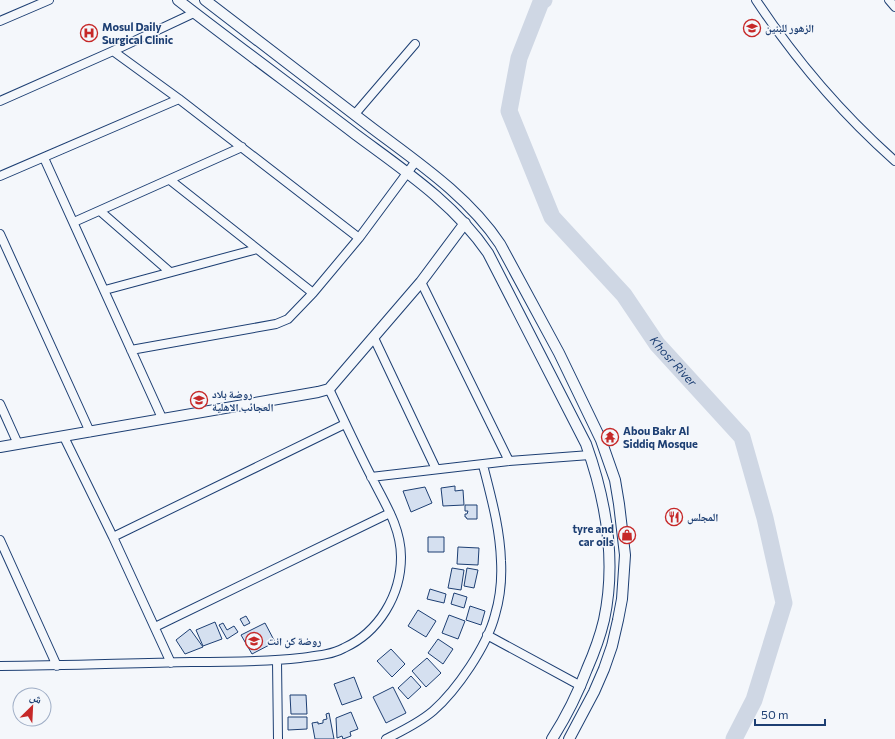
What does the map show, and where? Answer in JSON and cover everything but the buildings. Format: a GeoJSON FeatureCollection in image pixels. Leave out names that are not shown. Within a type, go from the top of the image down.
{"type":"FeatureCollection","features":[{"type":"Feature","properties":{"kind":"street"},"geometry":{"type":"LineString","coordinates":[[0,20],[49,0]]}},
{"type":"Feature","properties":{"kind":"street"},"geometry":{"type":"LineString","coordinates":[[178,0],[408,174],[465,223],[488,253],[544,361],[586,444],[590,455],[607,522],[610,555],[610,576],[604,619],[600,634],[581,686],[552,739]]}},
{"type":"Feature","properties":{"kind":"street"},"geometry":{"type":"LineString","coordinates":[[205,0],[416,161],[463,200],[490,229],[500,244],[559,353],[602,440],[615,480],[619,504],[625,555],[622,599],[612,646],[594,692],[569,739]]}},
{"type":"Feature","properties":{"kind":"street"},"geometry":{"type":"LineString","coordinates":[[756,0],[770,21],[842,109],[895,161]]}},
{"type":"Feature","properties":{"kind":"street"},"geometry":{"type":"LineString","coordinates":[[0,101],[113,51],[194,12]]}},
{"type":"Feature","properties":{"kind":"street"},"geometry":{"type":"LineString","coordinates":[[355,114],[415,44]]}},
{"type":"Feature","properties":{"kind":"street"},"geometry":{"type":"LineString","coordinates":[[113,51],[179,99],[360,238]]}},
{"type":"Feature","properties":{"kind":"street"},"geometry":{"type":"LineString","coordinates":[[0,176],[179,99]]}},
{"type":"Feature","properties":{"kind":"street"},"geometry":{"type":"LineString","coordinates":[[74,222],[242,147]]}},
{"type":"Feature","properties":{"kind":"street"},"geometry":{"type":"LineString","coordinates":[[44,158],[162,418]]}},
{"type":"Feature","properties":{"kind":"street"},"geometry":{"type":"LineString","coordinates":[[131,350],[276,324],[288,319],[313,293],[360,238],[416,161]]}},
{"type":"Feature","properties":{"kind":"street"},"geometry":{"type":"LineString","coordinates":[[170,180],[313,293]]}},
{"type":"Feature","properties":{"kind":"street"},"geometry":{"type":"LineString","coordinates":[[100,211],[170,272]]}},
{"type":"Feature","properties":{"kind":"street"},"geometry":{"type":"LineString","coordinates":[[0,447],[64,437],[162,418],[329,389],[421,282],[465,223]]}},
{"type":"Feature","properties":{"kind":"street"},"geometry":{"type":"LineString","coordinates":[[0,234],[90,432]]}},
{"type":"Feature","properties":{"kind":"street"},"geometry":{"type":"LineString","coordinates":[[105,290],[257,249]]}},
{"type":"Feature","properties":{"kind":"street"},"geometry":{"type":"LineString","coordinates":[[421,282],[510,461]]}},
{"type":"Feature","properties":{"kind":"street"},"geometry":{"type":"LineString","coordinates":[[374,338],[436,469]]}},
{"type":"Feature","properties":{"kind":"street"},"geometry":{"type":"LineString","coordinates":[[544,361],[559,353]]}},
{"type":"Feature","properties":{"kind":"street"},"geometry":{"type":"LineString","coordinates":[[0,666],[277,661],[323,656],[344,648],[364,636],[380,620],[392,601],[399,580],[401,557],[398,535],[390,513],[329,389]]}},
{"type":"Feature","properties":{"kind":"street"},"geometry":{"type":"LineString","coordinates":[[0,404],[18,444]]}},
{"type":"Feature","properties":{"kind":"street"},"geometry":{"type":"LineString","coordinates":[[113,536],[345,424]]}},
{"type":"Feature","properties":{"kind":"street"},"geometry":{"type":"LineString","coordinates":[[64,437],[113,536],[170,663]]}},
{"type":"Feature","properties":{"kind":"street"},"geometry":{"type":"LineString","coordinates":[[371,477],[510,461],[590,455]]}},
{"type":"Feature","properties":{"kind":"street"},"geometry":{"type":"LineString","coordinates":[[386,739],[410,727],[433,711],[451,693],[472,664],[495,616],[500,588],[501,561],[498,526],[483,465]]}},
{"type":"Feature","properties":{"kind":"street"},"geometry":{"type":"LineString","coordinates":[[155,627],[390,513]]}},
{"type":"Feature","properties":{"kind":"street"},"geometry":{"type":"LineString","coordinates":[[0,540],[57,666]]}},
{"type":"Feature","properties":{"kind":"street"},"geometry":{"type":"LineString","coordinates":[[487,635],[581,686]]}},
{"type":"Feature","properties":{"kind":"street"},"geometry":{"type":"LineString","coordinates":[[277,661],[278,739]]}},
{"type":"Feature","properties":{"kind":"waterway","name":"Khosr River"},"geometry":{"type":"LineString","coordinates":[[544,0],[541,2],[519,58],[509,111],[552,217],[624,295],[657,344],[742,437],[765,518],[784,603],[754,700],[734,739]]}},
{"type":"Feature","properties":{"kind":"place","name":"الزهور للبنين"},"geometry":{"type":"Point","coordinates":[752,28]}},
{"type":"Feature","properties":{"kind":"place","name":"Mosul Daily Surgical Clinic"},"geometry":{"type":"Point","coordinates":[89,33]}},
{"type":"Feature","properties":{"kind":"place","name":"روضة بلاد العجائب الاهلية"},"geometry":{"type":"Point","coordinates":[199,400]}},
{"type":"Feature","properties":{"kind":"place","name":"Abou Bakr Al Siddiq Mosque"},"geometry":{"type":"Point","coordinates":[610,437]}},
{"type":"Feature","properties":{"kind":"place","name":"المجلس"},"geometry":{"type":"Point","coordinates":[674,517]}},
{"type":"Feature","properties":{"kind":"place","name":"tyre and car oils"},"geometry":{"type":"Point","coordinates":[627,535]}},
{"type":"Feature","properties":{"kind":"place","name":"روضة كن انت"},"geometry":{"type":"Point","coordinates":[254,641]}}]}
